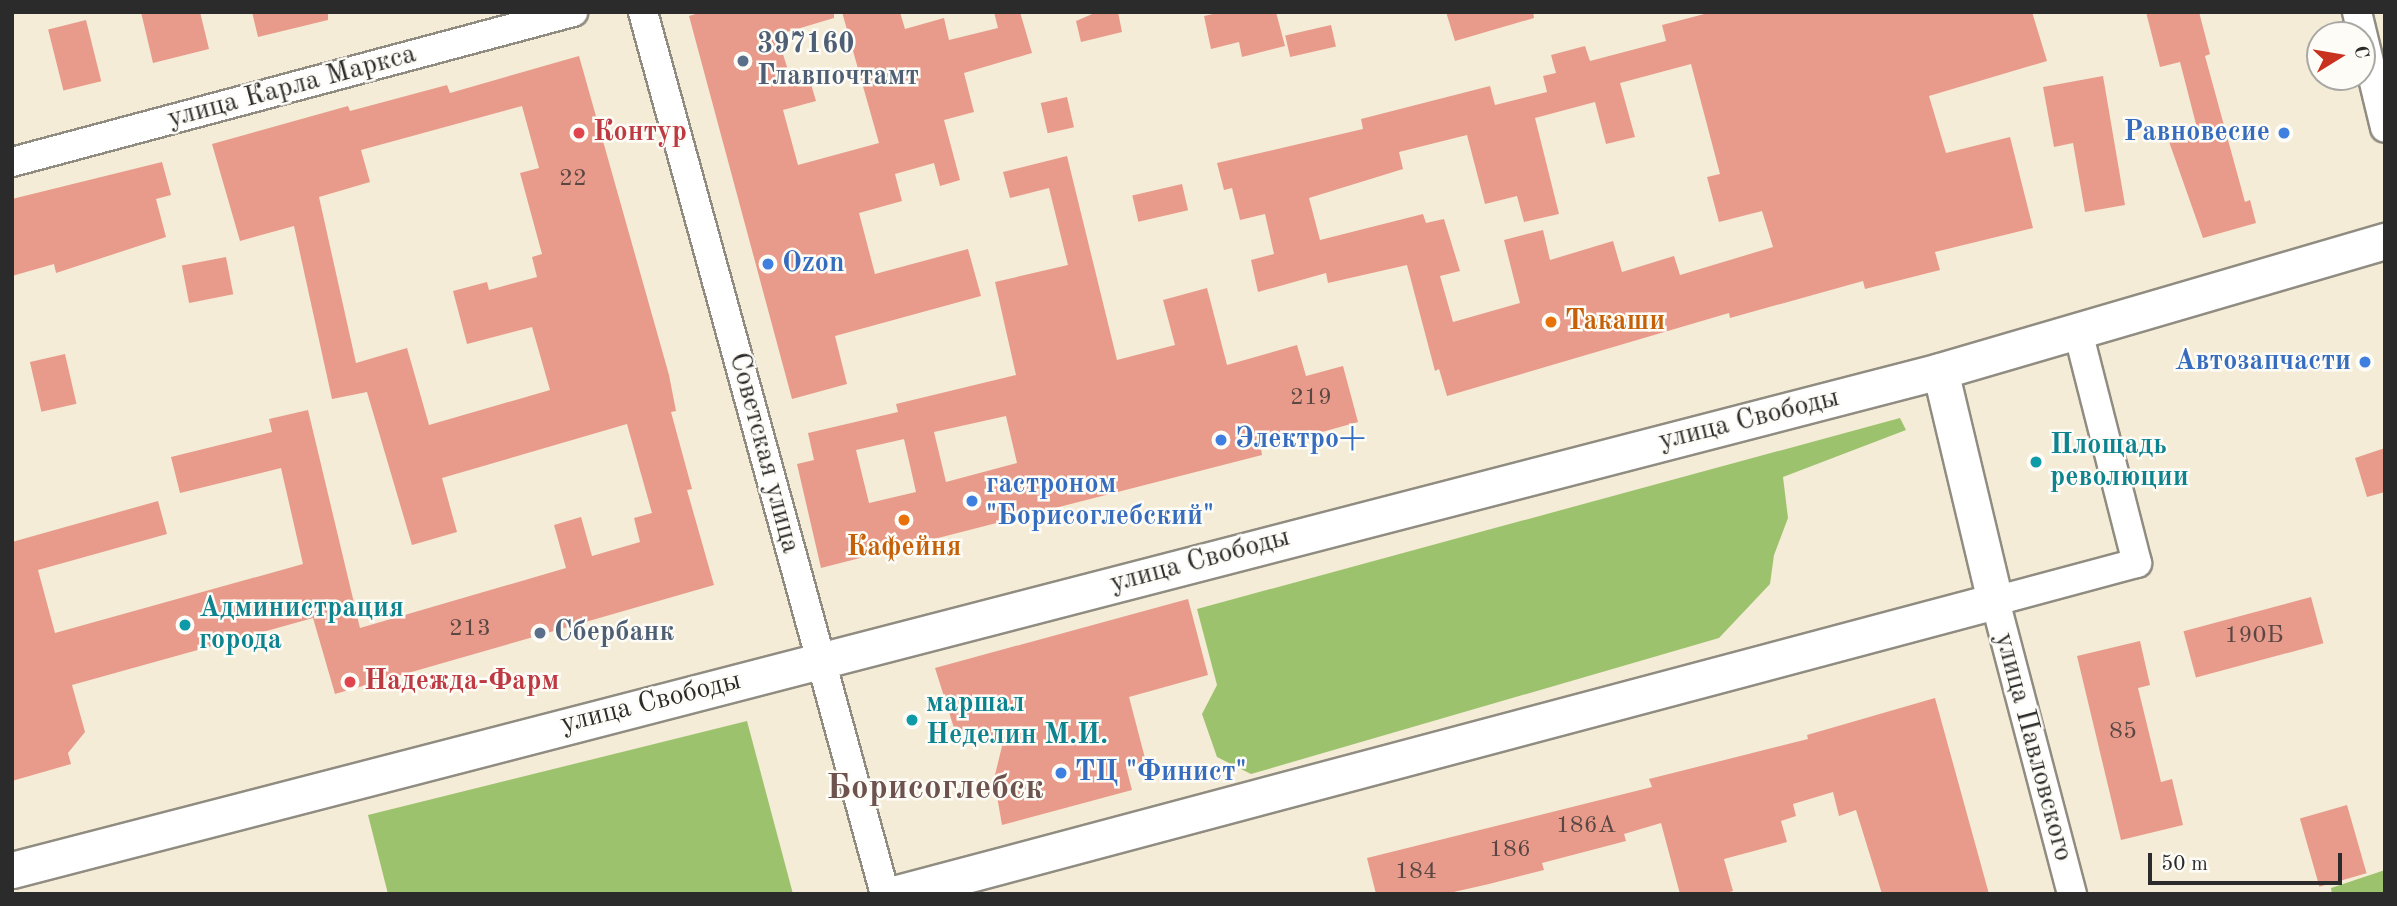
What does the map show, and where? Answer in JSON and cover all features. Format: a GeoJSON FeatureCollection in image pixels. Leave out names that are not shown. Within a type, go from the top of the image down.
{"type":"FeatureCollection","features":[{"type":"Feature","properties":{"kind":"main road","name":"улица Свободы"},"geometry":{"type":"LineString","coordinates":[[12,870],[1940,371],[2385,241]]}},
{"type":"Feature","properties":{"kind":"main road"},"geometry":{"type":"LineString","coordinates":[[894,894],[1995,601],[1940,371]]}},
{"type":"Feature","properties":{"kind":"street","name":"улица Карла Маркса"},"geometry":{"type":"LineString","coordinates":[[12,162],[573,12]]}},
{"type":"Feature","properties":{"kind":"street","name":"Советская улица"},"geometry":{"type":"LineString","coordinates":[[643,12],[885,894]]}},
{"type":"Feature","properties":{"kind":"street"},"geometry":{"type":"LineString","coordinates":[[2357,12],[2385,128]]}},
{"type":"Feature","properties":{"kind":"street"},"geometry":{"type":"LineString","coordinates":[[1995,601],[2137,564],[2078,331]]}},
{"type":"Feature","properties":{"kind":"street","name":"улица Павловского"},"geometry":{"type":"LineString","coordinates":[[1995,601],[2072,894]]}},
{"type":"Feature","properties":{"kind":"green space"},"geometry":{"type":"Polygon","coordinates":[[[1900,418],[1906,430],[1783,477],[1788,518],[1774,555],[1770,584],[1719,638],[1251,774],[1217,757],[1202,714],[1217,685],[1197,609],[1900,418]]]}},
{"type":"Feature","properties":{"kind":"green space"},"geometry":{"type":"Polygon","coordinates":[[[747,721],[793,894],[388,894],[368,815],[747,721]]]}},
{"type":"Feature","properties":{"kind":"green space"},"geometry":{"type":"Polygon","coordinates":[[[2385,870],[2385,894],[2332,894],[2331,888],[2385,870]]]}},
{"type":"Feature","properties":{"kind":"building"},"geometry":{"type":"Polygon","coordinates":[[[141,12],[200,12],[209,49],[153,63],[141,12]]]}},
{"type":"Feature","properties":{"kind":"building"},"geometry":{"type":"Polygon","coordinates":[[[252,12],[328,12],[328,20],[258,37],[252,12]]]}},
{"type":"Feature","properties":{"kind":"building"},"geometry":{"type":"Polygon","coordinates":[[[702,12],[834,12],[834,18],[777,35],[793,86],[810,81],[816,101],[783,110],[798,165],[879,143],[842,12],[900,12],[905,29],[944,18],[949,40],[998,28],[994,12],[1020,12],[1032,53],[964,73],[974,112],[944,120],[960,180],[940,186],[934,163],[895,174],[902,201],[859,213],[875,274],[968,249],[981,296],[835,336],[847,384],[792,399],[689,16],[702,12]]]}},
{"type":"Feature","properties":{"kind":"building"},"geometry":{"type":"Polygon","coordinates":[[[1097,12],[1118,12],[1122,32],[1081,42],[1076,21],[1097,12]]]}},
{"type":"Feature","properties":{"kind":"building"},"geometry":{"type":"Polygon","coordinates":[[[1222,12],[1276,12],[1285,46],[1242,57],[1239,42],[1211,49],[1204,16],[1222,12]]]}},
{"type":"Feature","properties":{"kind":"building"},"geometry":{"type":"Polygon","coordinates":[[[1446,12],[1533,12],[1534,18],[1455,41],[1446,12]]]}},
{"type":"Feature","properties":{"kind":"building"},"geometry":{"type":"Polygon","coordinates":[[[1712,12],[2032,12],[2047,61],[1929,96],[1946,153],[2010,137],[2033,228],[1935,252],[1940,270],[1865,289],[1863,281],[1730,318],[1729,313],[1447,396],[1439,369],[1435,371],[1407,265],[1328,283],[1326,273],[1258,292],[1251,260],[1274,254],[1265,214],[1240,220],[1232,188],[1224,190],[1217,163],[1363,129],[1361,119],[1490,86],[1495,105],[1547,92],[1543,76],[1556,73],[1551,55],[1585,46],[1590,61],[1666,41],[1662,25],[1712,12]],[[1691,64],[1620,83],[1635,137],[1606,144],[1595,102],[1535,118],[1559,214],[1524,222],[1517,196],[1485,204],[1467,135],[1399,152],[1403,169],[1309,198],[1320,240],[1423,214],[1426,223],[1444,219],[1460,271],[1440,276],[1453,322],[1520,303],[1504,240],[1543,230],[1550,260],[1613,241],[1622,272],[1674,256],[1680,275],[1773,247],[1762,211],[1719,222],[1707,177],[1720,174],[1691,64]]]}},
{"type":"Feature","properties":{"kind":"building"},"geometry":{"type":"Polygon","coordinates":[[[2146,12],[2199,12],[2210,54],[2205,56],[2245,202],[2250,200],[2256,223],[2203,238],[2167,136],[2197,128],[2180,62],[2160,67],[2146,12]]]}},
{"type":"Feature","properties":{"kind":"building"},"geometry":{"type":"Polygon","coordinates":[[[86,20],[101,81],[63,91],[48,29],[86,20]]]}},
{"type":"Feature","properties":{"kind":"building"},"geometry":{"type":"Polygon","coordinates":[[[1331,25],[1336,46],[1290,57],[1285,36],[1331,25]]]}},
{"type":"Feature","properties":{"kind":"building"},"geometry":{"type":"Polygon","coordinates":[[[579,56],[669,375],[676,411],[671,412],[692,489],[687,490],[714,585],[335,694],[313,618],[72,685],[85,732],[68,753],[71,764],[12,781],[12,542],[158,501],[167,534],[38,570],[55,633],[303,564],[281,468],[180,493],[171,457],[272,432],[269,419],[308,410],[360,628],[566,568],[554,525],[581,517],[592,556],[640,542],[634,518],[652,513],[627,424],[442,478],[457,532],[412,545],[367,392],[332,399],[294,226],[240,241],[212,144],[348,106],[350,111],[447,85],[450,93],[579,56]],[[522,106],[361,150],[370,182],[319,197],[356,363],[407,348],[429,425],[550,390],[532,327],[467,344],[453,291],[487,282],[489,290],[537,277],[532,257],[542,254],[520,173],[539,168],[522,106]]]}},
{"type":"Feature","properties":{"kind":"building"},"geometry":{"type":"Polygon","coordinates":[[[2103,76],[2125,205],[2085,212],[2073,143],[2054,147],[2043,87],[2103,76]]]}},
{"type":"Feature","properties":{"kind":"building"},"geometry":{"type":"Polygon","coordinates":[[[1067,97],[1074,127],[1048,133],[1041,103],[1067,97]]]}},
{"type":"Feature","properties":{"kind":"building"},"geometry":{"type":"Polygon","coordinates":[[[1067,156],[1117,360],[1175,345],[1163,300],[1207,288],[1227,365],[1297,345],[1306,376],[1343,366],[1358,422],[1261,449],[1262,455],[821,568],[797,464],[814,460],[808,433],[898,412],[896,404],[1016,375],[995,282],[1068,265],[1049,188],[1010,198],[1003,172],[1067,156]],[[1006,416],[934,432],[946,482],[1017,463],[1006,416]],[[904,439],[856,450],[869,503],[916,492],[904,439]]]}},
{"type":"Feature","properties":{"kind":"building"},"geometry":{"type":"Polygon","coordinates":[[[162,162],[171,195],[156,199],[166,237],[56,273],[54,264],[12,276],[12,199],[162,162]]]}},
{"type":"Feature","properties":{"kind":"building"},"geometry":{"type":"Polygon","coordinates":[[[1182,184],[1188,210],[1138,222],[1132,195],[1182,184]]]}},
{"type":"Feature","properties":{"kind":"building"},"geometry":{"type":"Polygon","coordinates":[[[226,257],[233,294],[189,303],[182,266],[226,257]]]}},
{"type":"Feature","properties":{"kind":"building"},"geometry":{"type":"Polygon","coordinates":[[[65,354],[76,404],[41,412],[30,362],[65,354]]]}},
{"type":"Feature","properties":{"kind":"building"},"geometry":{"type":"Polygon","coordinates":[[[2385,448],[2385,492],[2367,497],[2355,458],[2385,448]]]}},
{"type":"Feature","properties":{"kind":"building"},"geometry":{"type":"Polygon","coordinates":[[[2311,597],[2323,643],[2196,678],[2183,631],[2311,597]]]}},
{"type":"Feature","properties":{"kind":"building"},"geometry":{"type":"Polygon","coordinates":[[[1188,599],[1208,675],[1129,697],[1146,762],[1126,767],[1132,790],[1002,825],[994,779],[1005,734],[976,737],[954,728],[935,668],[1188,599]]]}},
{"type":"Feature","properties":{"kind":"building"},"geometry":{"type":"Polygon","coordinates":[[[2140,641],[2150,685],[2138,688],[2161,782],[2172,779],[2183,825],[2121,840],[2077,656],[2140,641]]]}},
{"type":"Feature","properties":{"kind":"building"},"geometry":{"type":"Polygon","coordinates":[[[1935,698],[1989,894],[1882,894],[1856,810],[1839,816],[1833,792],[1793,804],[1796,816],[1781,821],[1787,842],[1724,859],[1733,891],[1722,894],[1680,894],[1661,823],[1624,834],[1626,841],[1542,863],[1544,870],[1489,884],[1445,894],[1376,894],[1367,858],[1652,787],[1649,779],[1808,739],[1807,735],[1935,698]]]}},
{"type":"Feature","properties":{"kind":"building"},"geometry":{"type":"Polygon","coordinates":[[[2347,805],[2367,873],[2319,887],[2300,819],[2347,805]]]}},
{"type":"Feature","properties":{"kind":"place","name":"397160 Главпочтамт"},"geometry":{"type":"Point","coordinates":[743,61]}},
{"type":"Feature","properties":{"kind":"place","name":"Контур"},"geometry":{"type":"Point","coordinates":[579,133]}},
{"type":"Feature","properties":{"kind":"place","name":"Равновесие"},"geometry":{"type":"Point","coordinates":[2284,133]}},
{"type":"Feature","properties":{"kind":"place","name":"Ozon"},"geometry":{"type":"Point","coordinates":[768,264]}},
{"type":"Feature","properties":{"kind":"place","name":"Такаши"},"geometry":{"type":"Point","coordinates":[1551,322]}},
{"type":"Feature","properties":{"kind":"place","name":"Автозапчасти"},"geometry":{"type":"Point","coordinates":[2365,362]}},
{"type":"Feature","properties":{"kind":"place","name":"Электро+"},"geometry":{"type":"Point","coordinates":[1221,440]}},
{"type":"Feature","properties":{"kind":"place","name":"Площадь революции"},"geometry":{"type":"Point","coordinates":[2036,462]}},
{"type":"Feature","properties":{"kind":"place","name":"гастроном \"Борисоглебский\""},"geometry":{"type":"Point","coordinates":[972,501]}},
{"type":"Feature","properties":{"kind":"place","name":"Кафейня"},"geometry":{"type":"Point","coordinates":[904,520]}},
{"type":"Feature","properties":{"kind":"place","name":"Администрация города"},"geometry":{"type":"Point","coordinates":[185,625]}},
{"type":"Feature","properties":{"kind":"place","name":"Сбербанк"},"geometry":{"type":"Point","coordinates":[540,633]}},
{"type":"Feature","properties":{"kind":"place","name":"Надежда-Фарм"},"geometry":{"type":"Point","coordinates":[350,682]}},
{"type":"Feature","properties":{"kind":"place","name":"маршал Неделин М.И."},"geometry":{"type":"Point","coordinates":[912,720]}},
{"type":"Feature","properties":{"kind":"place","name":"ТЦ \"Финист\""},"geometry":{"type":"Point","coordinates":[1061,773]}},
{"type":"Feature","properties":{"kind":"district","name":"Борисоглебск"},"geometry":{"type":"Point","coordinates":[935,789]}}]}
